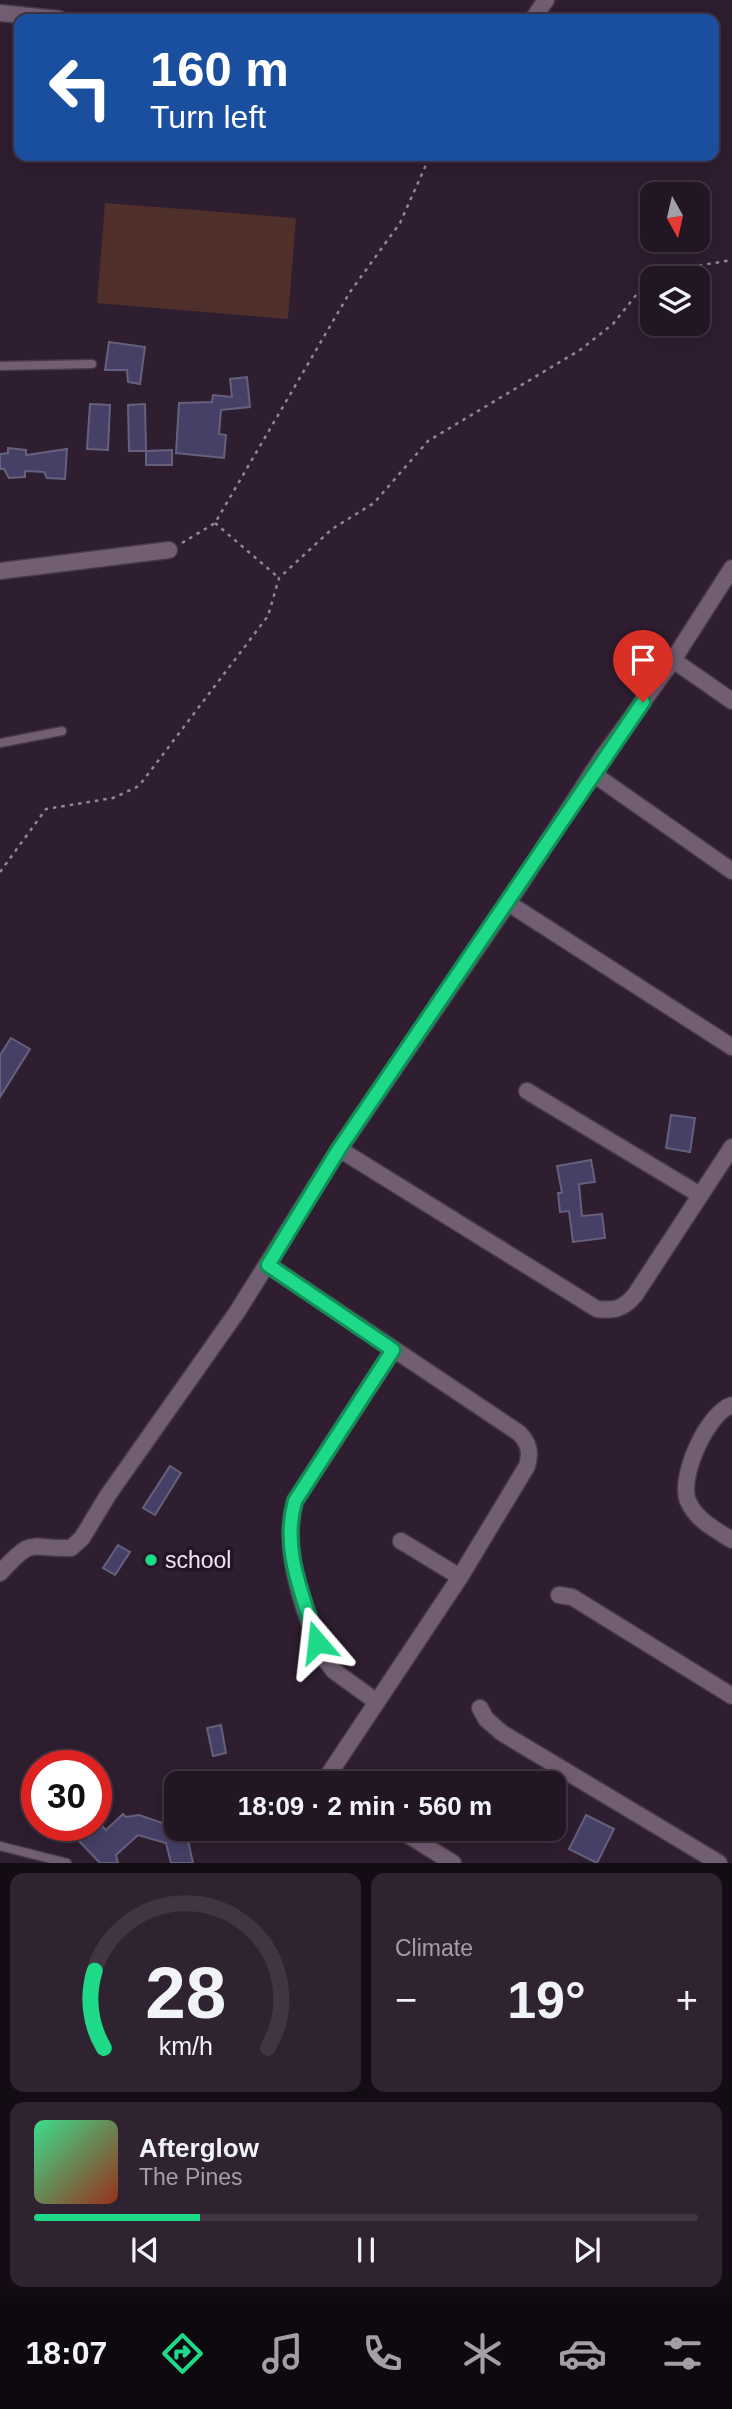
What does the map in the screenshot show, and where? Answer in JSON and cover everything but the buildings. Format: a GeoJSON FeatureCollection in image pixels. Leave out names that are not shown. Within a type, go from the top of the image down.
{"type":"FeatureCollection","features":[{"type":"Feature","properties":{"kind":"street"},"geometry":{"type":"LineString","coordinates":[[0,571],[169,550]]}},
{"type":"Feature","properties":{"kind":"street"},"geometry":{"type":"LineString","coordinates":[[0,1573],[18,1552],[31,1547],[71,1548],[78,1543],[268,1265],[339,1149],[508,903],[592,773],[673,660],[732,568]]}},
{"type":"Feature","properties":{"kind":"street"},"geometry":{"type":"LineString","coordinates":[[673,660],[732,701]]}},
{"type":"Feature","properties":{"kind":"street"},"geometry":{"type":"LineString","coordinates":[[592,773],[732,871]]}},
{"type":"Feature","properties":{"kind":"street"},"geometry":{"type":"LineString","coordinates":[[508,903],[732,1047]]}},
{"type":"Feature","properties":{"kind":"street"},"geometry":{"type":"LineString","coordinates":[[527,1091],[700,1195]]}},
{"type":"Feature","properties":{"kind":"street"},"geometry":{"type":"LineString","coordinates":[[339,1149],[597,1309],[613,1311],[625,1307],[732,1147]]}},
{"type":"Feature","properties":{"kind":"street"},"geometry":{"type":"LineString","coordinates":[[268,1265],[527,1441],[530,1455],[527,1466],[460,1577],[331,1771]]}},
{"type":"Feature","properties":{"kind":"street"},"geometry":{"type":"LineString","coordinates":[[377,1702],[334,1671],[324,1658],[289,1550],[289,1524],[295,1501],[393,1350]]}},
{"type":"Feature","properties":{"kind":"street"},"geometry":{"type":"LineString","coordinates":[[732,1405],[719,1410],[688,1466],[685,1483],[688,1501],[701,1520],[732,1540]]}},
{"type":"Feature","properties":{"kind":"street"},"geometry":{"type":"LineString","coordinates":[[401,1541],[460,1577]]}},
{"type":"Feature","properties":{"kind":"street"},"geometry":{"type":"LineString","coordinates":[[559,1595],[572,1597],[732,1696]]}},
{"type":"Feature","properties":{"kind":"street"},"geometry":{"type":"LineString","coordinates":[[481,1708],[486,1719],[502,1733],[719,1863]]}},
{"type":"Feature","properties":{"kind":"street"},"geometry":{"type":"LineString","coordinates":[[418,1841],[453,1863]]}},
{"type":"Feature","properties":{"kind":"lane"},"geometry":{"type":"LineString","coordinates":[[0,366],[92,364]]}},
{"type":"Feature","properties":{"kind":"lane"},"geometry":{"type":"LineString","coordinates":[[0,743],[62,731]]}},
{"type":"Feature","properties":{"kind":"lane"},"geometry":{"type":"LineString","coordinates":[[0,1846],[67,1863]]}},
{"type":"Feature","properties":{"kind":"path"},"geometry":{"type":"LineString","coordinates":[[169,550],[215,523],[350,292],[400,222],[428,161]]}},
{"type":"Feature","properties":{"kind":"path"},"geometry":{"type":"LineString","coordinates":[[696,266],[732,260]]}},
{"type":"Feature","properties":{"kind":"path"},"geometry":{"type":"LineString","coordinates":[[0,872],[46,809],[113,798],[139,786],[268,616],[279,578],[332,529],[374,503],[428,441],[580,350],[613,324],[640,290]]}},
{"type":"Feature","properties":{"kind":"path"},"geometry":{"type":"LineString","coordinates":[[215,523],[279,578]]}},
{"type":"Feature","properties":{"kind":"shaded area"},"geometry":{"type":"Polygon","coordinates":[[[105,203],[296,218],[288,319],[97,303],[105,203]]]}},
{"type":"Feature","properties":{"kind":"place","name":"school"},"geometry":{"type":"Point","coordinates":[151,1560]}},
{"type":"Feature","properties":{"kind":"route"},"geometry":{"type":"LineString","coordinates":[[317,1642],[289,1550],[289,1524],[295,1501],[393,1350],[268,1265],[339,1149],[508,903],[592,773],[643,702]]}}]}
